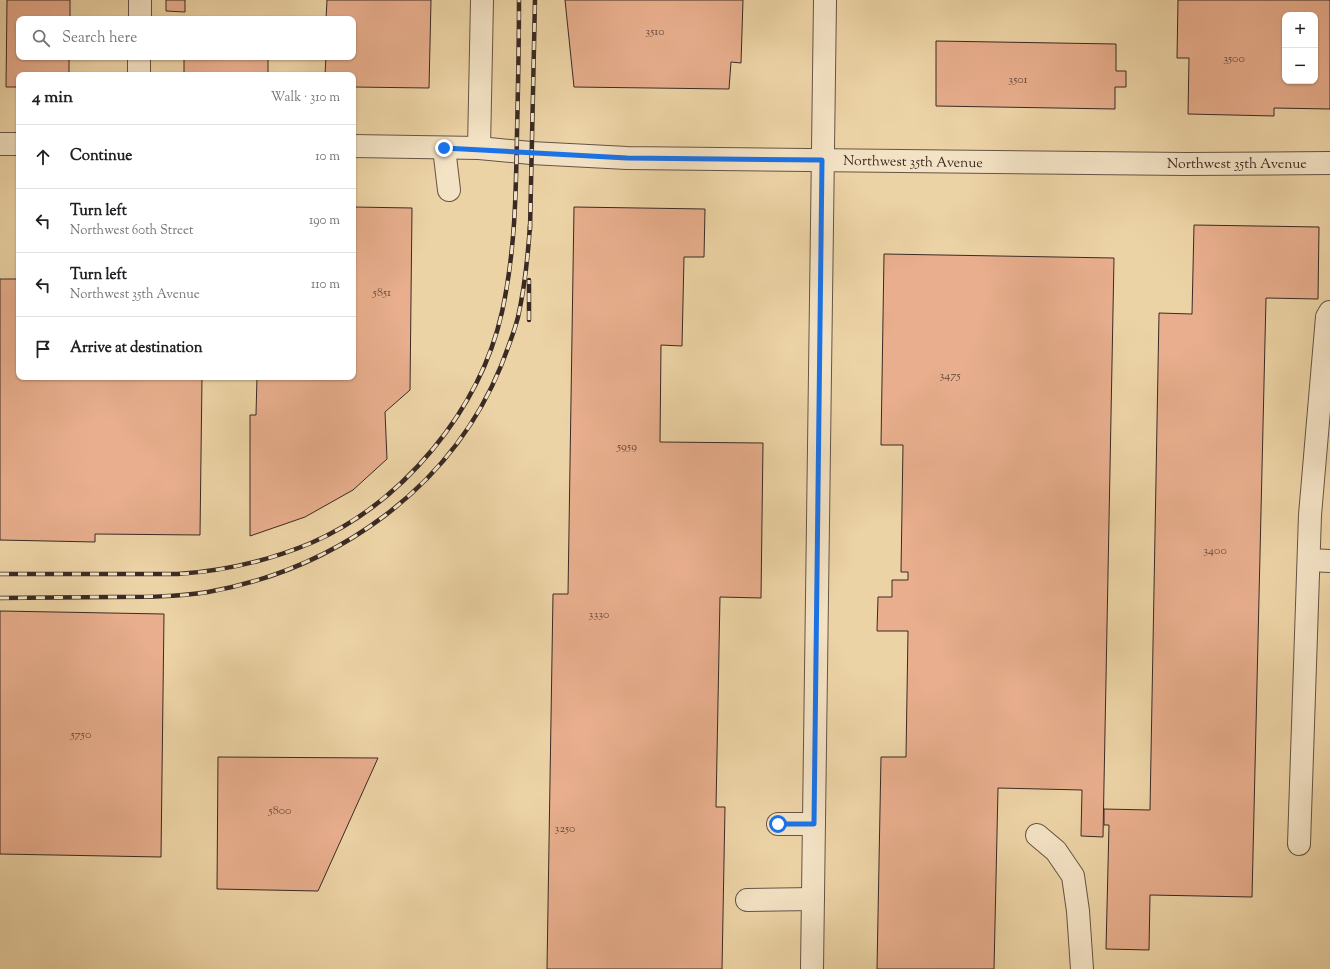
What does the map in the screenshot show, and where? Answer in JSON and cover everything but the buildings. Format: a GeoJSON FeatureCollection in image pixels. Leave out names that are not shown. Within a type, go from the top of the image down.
{"type":"FeatureCollection","features":[{"type":"Feature","properties":{"kind":"street"},"geometry":{"type":"LineString","coordinates":[[140,0],[140,16]]}},
{"type":"Feature","properties":{"kind":"street"},"geometry":{"type":"LineString","coordinates":[[479,148],[482,0]]}},
{"type":"Feature","properties":{"kind":"street"},"geometry":{"type":"LineString","coordinates":[[812,969],[825,0]]}},
{"type":"Feature","properties":{"kind":"street"},"geometry":{"type":"LineString","coordinates":[[139,60],[139,72]]}},
{"type":"Feature","properties":{"kind":"street"},"geometry":{"type":"LineString","coordinates":[[0,144],[16,144]]}},
{"type":"Feature","properties":{"kind":"street","name":"Northwest 35th Avenue"},"geometry":{"type":"LineString","coordinates":[[356,146],[479,148],[531,154],[627,158],[1186,164],[1330,162]]}},
{"type":"Feature","properties":{"kind":"street"},"geometry":{"type":"LineString","coordinates":[[444,148],[449,190]]}},
{"type":"Feature","properties":{"kind":"street"},"geometry":{"type":"LineString","coordinates":[[1298,844],[1310,515],[1327,317],[1330,312]]}},
{"type":"Feature","properties":{"kind":"street"},"geometry":{"type":"LineString","coordinates":[[1308,560],[1330,560]]}},
{"type":"Feature","properties":{"kind":"street"},"geometry":{"type":"LineString","coordinates":[[778,824],[814,824]]}},
{"type":"Feature","properties":{"kind":"street"},"geometry":{"type":"LineString","coordinates":[[1037,835],[1056,851],[1073,876],[1078,911],[1082,969]]}},
{"type":"Feature","properties":{"kind":"street"},"geometry":{"type":"LineString","coordinates":[[747,900],[813,899]]}},
{"type":"Feature","properties":{"kind":"railway"},"geometry":{"type":"LineString","coordinates":[[0,574],[178,574],[229,568],[262,560],[311,543],[345,526],[377,504],[406,478],[433,449],[456,418],[476,384],[491,348],[502,312],[510,268],[515,201],[519,0]]}},
{"type":"Feature","properties":{"kind":"railway"},"geometry":{"type":"LineString","coordinates":[[530,230],[535,0]]}},
{"type":"Feature","properties":{"kind":"railway"},"geometry":{"type":"LineString","coordinates":[[0,598],[148,597],[208,592],[256,581],[301,564],[344,543],[384,516],[420,485],[452,450],[479,410],[501,366],[516,323],[524,282],[530,225]]}},
{"type":"Feature","properties":{"kind":"railway"},"geometry":{"type":"LineString","coordinates":[[529,280],[529,320]]}},
{"type":"Feature","properties":{"kind":"route"},"geometry":{"type":"LineString","coordinates":[[444,148],[479,148],[531,154],[627,158],[822,160],[814,824],[778,824]]}}]}
